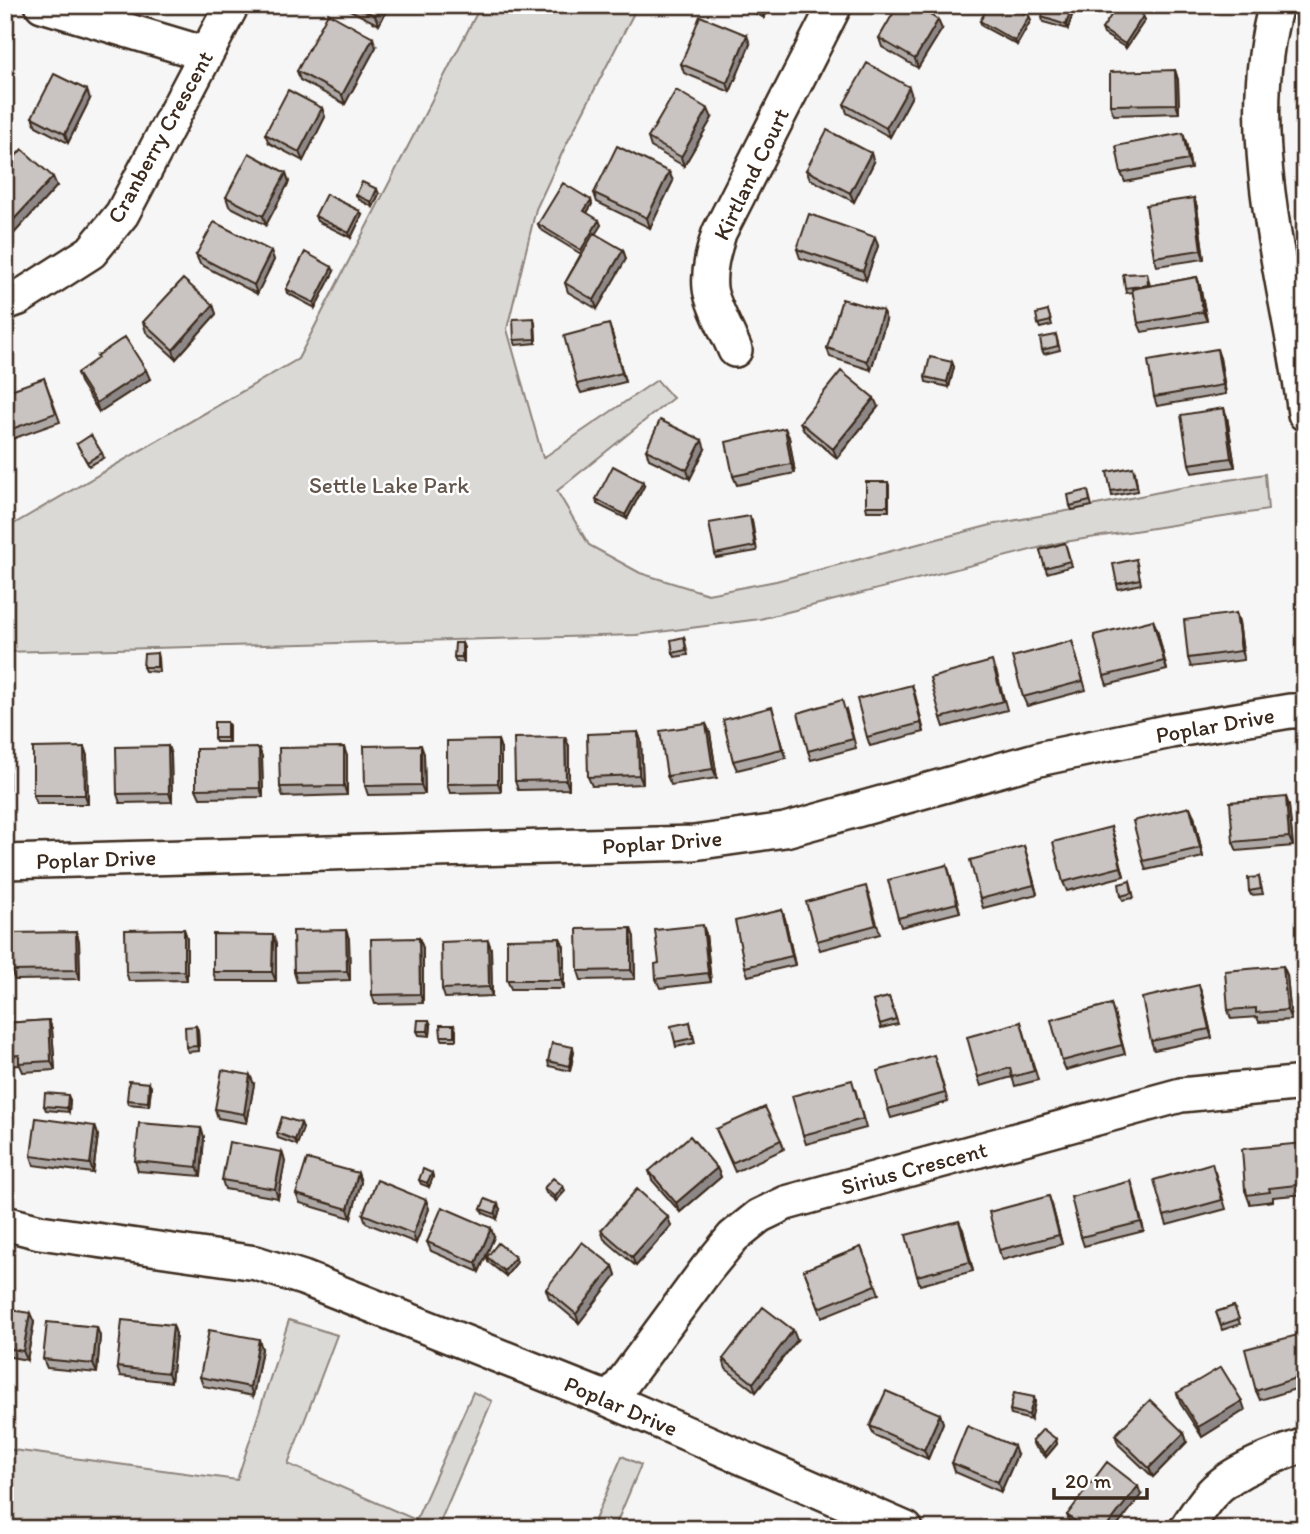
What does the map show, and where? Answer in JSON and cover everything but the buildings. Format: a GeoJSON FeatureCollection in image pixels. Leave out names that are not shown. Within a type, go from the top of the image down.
{"type":"FeatureCollection","features":[{"type":"Feature","properties":{"kind":"street"},"geometry":{"type":"LineString","coordinates":[[42,5],[206,54]]}},
{"type":"Feature","properties":{"kind":"street","name":"Cranberry Crescent"},"geometry":{"type":"LineString","coordinates":[[5,303],[19,298],[91,252],[122,214],[232,5]]}},
{"type":"Feature","properties":{"kind":"street","name":"Kirtland Court"},"geometry":{"type":"LineString","coordinates":[[735,350],[710,290],[715,245],[835,5]]}},
{"type":"Feature","properties":{"kind":"street"},"geometry":{"type":"LineString","coordinates":[[1276,5],[1264,64],[1262,112],[1265,160],[1275,241],[1305,414]]}},
{"type":"Feature","properties":{"kind":"street","name":"Poplar Drive"},"geometry":{"type":"LineString","coordinates":[[5,862],[695,843],[785,830],[1056,756],[1171,732],[1290,711],[1305,711]]}},
{"type":"Feature","properties":{"kind":"street","name":"Sirius Crescent"},"geometry":{"type":"LineString","coordinates":[[610,1400],[733,1237],[759,1216],[786,1203],[1181,1095],[1305,1083]]}},
{"type":"Feature","properties":{"kind":"street","name":"Poplar Drive"},"geometry":{"type":"LineString","coordinates":[[5,1223],[40,1232],[256,1263],[303,1278],[610,1400],[906,1529]]}},
{"type":"Feature","properties":{"kind":"street"},"geometry":{"type":"LineString","coordinates":[[1186,1529],[1213,1491],[1243,1470],[1305,1445]]}},
{"type":"Feature","properties":{"kind":"green space","name":"Settle Lake Park"},"geometry":{"type":"Polygon","coordinates":[[[481,5],[638,5],[536,209],[507,329],[543,458],[657,380],[673,398],[557,491],[589,545],[640,573],[708,594],[776,581],[995,524],[1265,474],[1268,510],[1058,543],[760,619],[636,635],[5,652],[5,497],[12,525],[298,359],[481,5]]]}},
{"type":"Feature","properties":{"kind":"green space"},"geometry":{"type":"Polygon","coordinates":[[[289,1320],[337,1335],[288,1464],[416,1520],[473,1392],[492,1401],[437,1529],[5,1529],[5,1449],[237,1480],[289,1320]]]}},
{"type":"Feature","properties":{"kind":"green space"},"geometry":{"type":"Polygon","coordinates":[[[622,1456],[641,1465],[614,1529],[591,1529],[622,1456]]]}}]}
